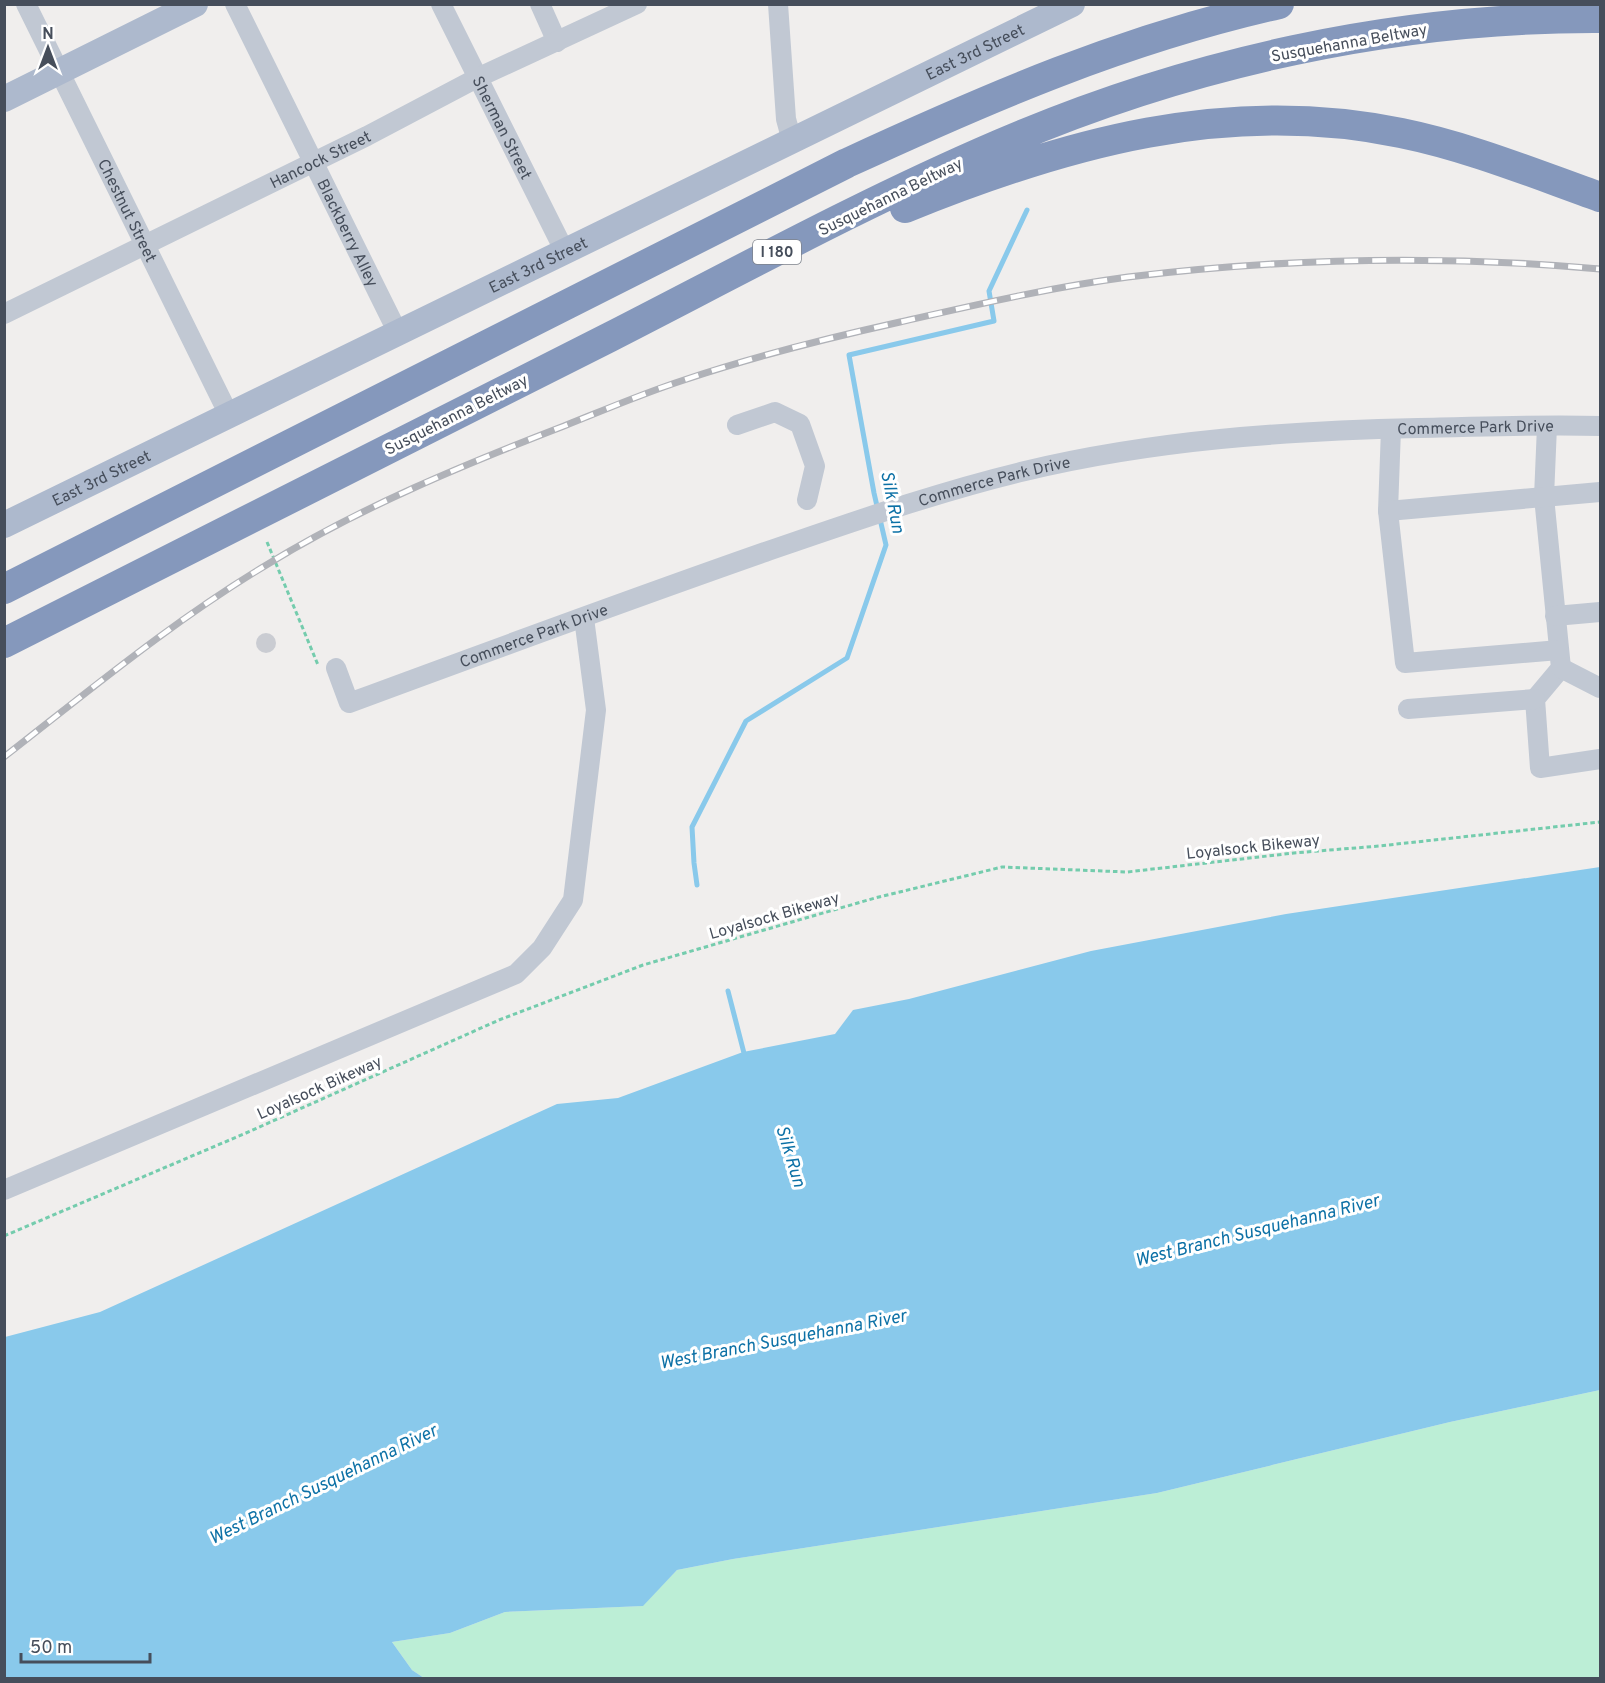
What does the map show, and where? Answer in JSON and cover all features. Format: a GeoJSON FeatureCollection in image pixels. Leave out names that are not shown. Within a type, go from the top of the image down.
{"type":"FeatureCollection","features":[{"type":"Feature","properties":{"kind":"highway"},"geometry":{"type":"LineString","coordinates":[[1238,14],[1268,4]]}},
{"type":"Feature","properties":{"kind":"highway"},"geometry":{"type":"LineString","coordinates":[[4,589],[847,163],[983,100],[1133,44],[1279,4]]}},
{"type":"Feature","properties":{"kind":"highway","name":"Susquehanna Beltway"},"geometry":{"type":"LineString","coordinates":[[4,643],[808,236],[990,148],[1074,114],[1147,89],[1262,57],[1332,42],[1410,30],[1497,21],[1600,18]]}},
{"type":"Feature","properties":{"kind":"highway"},"geometry":{"type":"LineString","coordinates":[[606,339],[760,275],[906,208],[983,177],[1084,146],[1194,124],[1244,120],[1296,120],[1344,123],[1401,133],[1440,142],[1600,197]]}},
{"type":"Feature","properties":{"kind":"main road"},"geometry":{"type":"LineString","coordinates":[[4,99],[195,4]]}},
{"type":"Feature","properties":{"kind":"main road","name":"East 3rd Street"},"geometry":{"type":"LineString","coordinates":[[4,525],[792,141],[1041,12],[1072,4]]}},
{"type":"Feature","properties":{"kind":"street","name":"Chestnut Street"},"geometry":{"type":"LineString","coordinates":[[26,4],[229,415]]}},
{"type":"Feature","properties":{"kind":"street","name":"Blackberry Alley"},"geometry":{"type":"LineString","coordinates":[[235,4],[398,333]]}},
{"type":"Feature","properties":{"kind":"street","name":"Sherman Street"},"geometry":{"type":"LineString","coordinates":[[441,4],[565,252]]}},
{"type":"Feature","properties":{"kind":"street"},"geometry":{"type":"LineString","coordinates":[[540,4],[557,42]]}},
{"type":"Feature","properties":{"kind":"street"},"geometry":{"type":"LineString","coordinates":[[778,4],[786,119],[792,141]]}},
{"type":"Feature","properties":{"kind":"street","name":"Hancock Street"},"geometry":{"type":"LineString","coordinates":[[4,314],[313,162],[477,78],[631,6]]}},
{"type":"Feature","properties":{"kind":"street"},"geometry":{"type":"LineString","coordinates":[[737,425],[776,412],[800,424],[815,466],[807,500]]}},
{"type":"Feature","properties":{"kind":"street"},"geometry":{"type":"LineString","coordinates":[[1547,426],[1544,497],[1560,659],[1534,699],[1540,768],[1600,759]]}},
{"type":"Feature","properties":{"kind":"street","name":"Commerce Park Drive"},"geometry":{"type":"LineString","coordinates":[[329,671],[349,703],[895,508],[1025,471],[1118,452],[1259,434],[1390,429],[1600,426]]}},
{"type":"Feature","properties":{"kind":"street"},"geometry":{"type":"LineString","coordinates":[[1390,429],[1388,511],[1405,663],[1560,659],[1600,688]]}},
{"type":"Feature","properties":{"kind":"street"},"geometry":{"type":"LineString","coordinates":[[1388,511],[1600,492]]}},
{"type":"Feature","properties":{"kind":"street"},"geometry":{"type":"LineString","coordinates":[[1555,616],[1600,612]]}},
{"type":"Feature","properties":{"kind":"street"},"geometry":{"type":"LineString","coordinates":[[4,1190],[516,974],[554,931],[573,900],[596,711],[584,618]]}},
{"type":"Feature","properties":{"kind":"street"},"geometry":{"type":"LineString","coordinates":[[1408,709],[1534,699]]}},
{"type":"Feature","properties":{"kind":"path"},"geometry":{"type":"LineString","coordinates":[[267,542],[329,671]]}},
{"type":"Feature","properties":{"kind":"path","name":"Loyalsock Bikeway"},"geometry":{"type":"LineString","coordinates":[[4,1236],[224,1142],[499,1020],[643,965],[875,898],[1002,867],[1127,872],[1294,852],[1379,846],[1600,822]]}},
{"type":"Feature","properties":{"kind":"green space"},"geometry":{"type":"Polygon","coordinates":[[[1600,1390],[1600,1678],[424,1678],[412,1670],[392,1642],[450,1633],[505,1612],[642,1606],[677,1570],[733,1559],[1157,1493],[1450,1422],[1600,1390]]]}},
{"type":"Feature","properties":{"kind":"water","name":"West Branch Susquehanna River"},"geometry":{"type":"Polygon","coordinates":[[[1600,867],[1600,1390],[1450,1422],[1157,1493],[733,1559],[677,1570],[643,1606],[505,1612],[450,1633],[392,1642],[412,1670],[424,1678],[5,1678],[5,1337],[100,1312],[557,1104],[618,1098],[743,1052],[835,1034],[853,1010],[909,999],[1091,951],[1286,914],[1600,867]]]}},
{"type":"Feature","properties":{"kind":"building"},"geometry":{"type":"Polygon","coordinates":[[[266,633],[273,636],[276,643],[273,650],[266,653],[259,650],[256,643],[259,636],[266,633]]]}},
{"type":"Feature","properties":{"kind":"waterway","name":"Silk Run"},"geometry":{"type":"LineString","coordinates":[[697,885],[692,827],[746,721],[847,658],[886,545],[874,493],[849,355],[994,321],[989,291],[1027,210]]}},
{"type":"Feature","properties":{"kind":"waterway","name":"Silk Run"},"geometry":{"type":"LineString","coordinates":[[728,991],[745,1057]]}},
{"type":"Feature","properties":{"kind":"railway"},"geometry":{"type":"LineString","coordinates":[[4,757],[199,608],[303,543],[450,472],[639,396],[711,371],[819,341],[985,303],[1128,277],[1305,262],[1423,260],[1600,269]]}}]}
